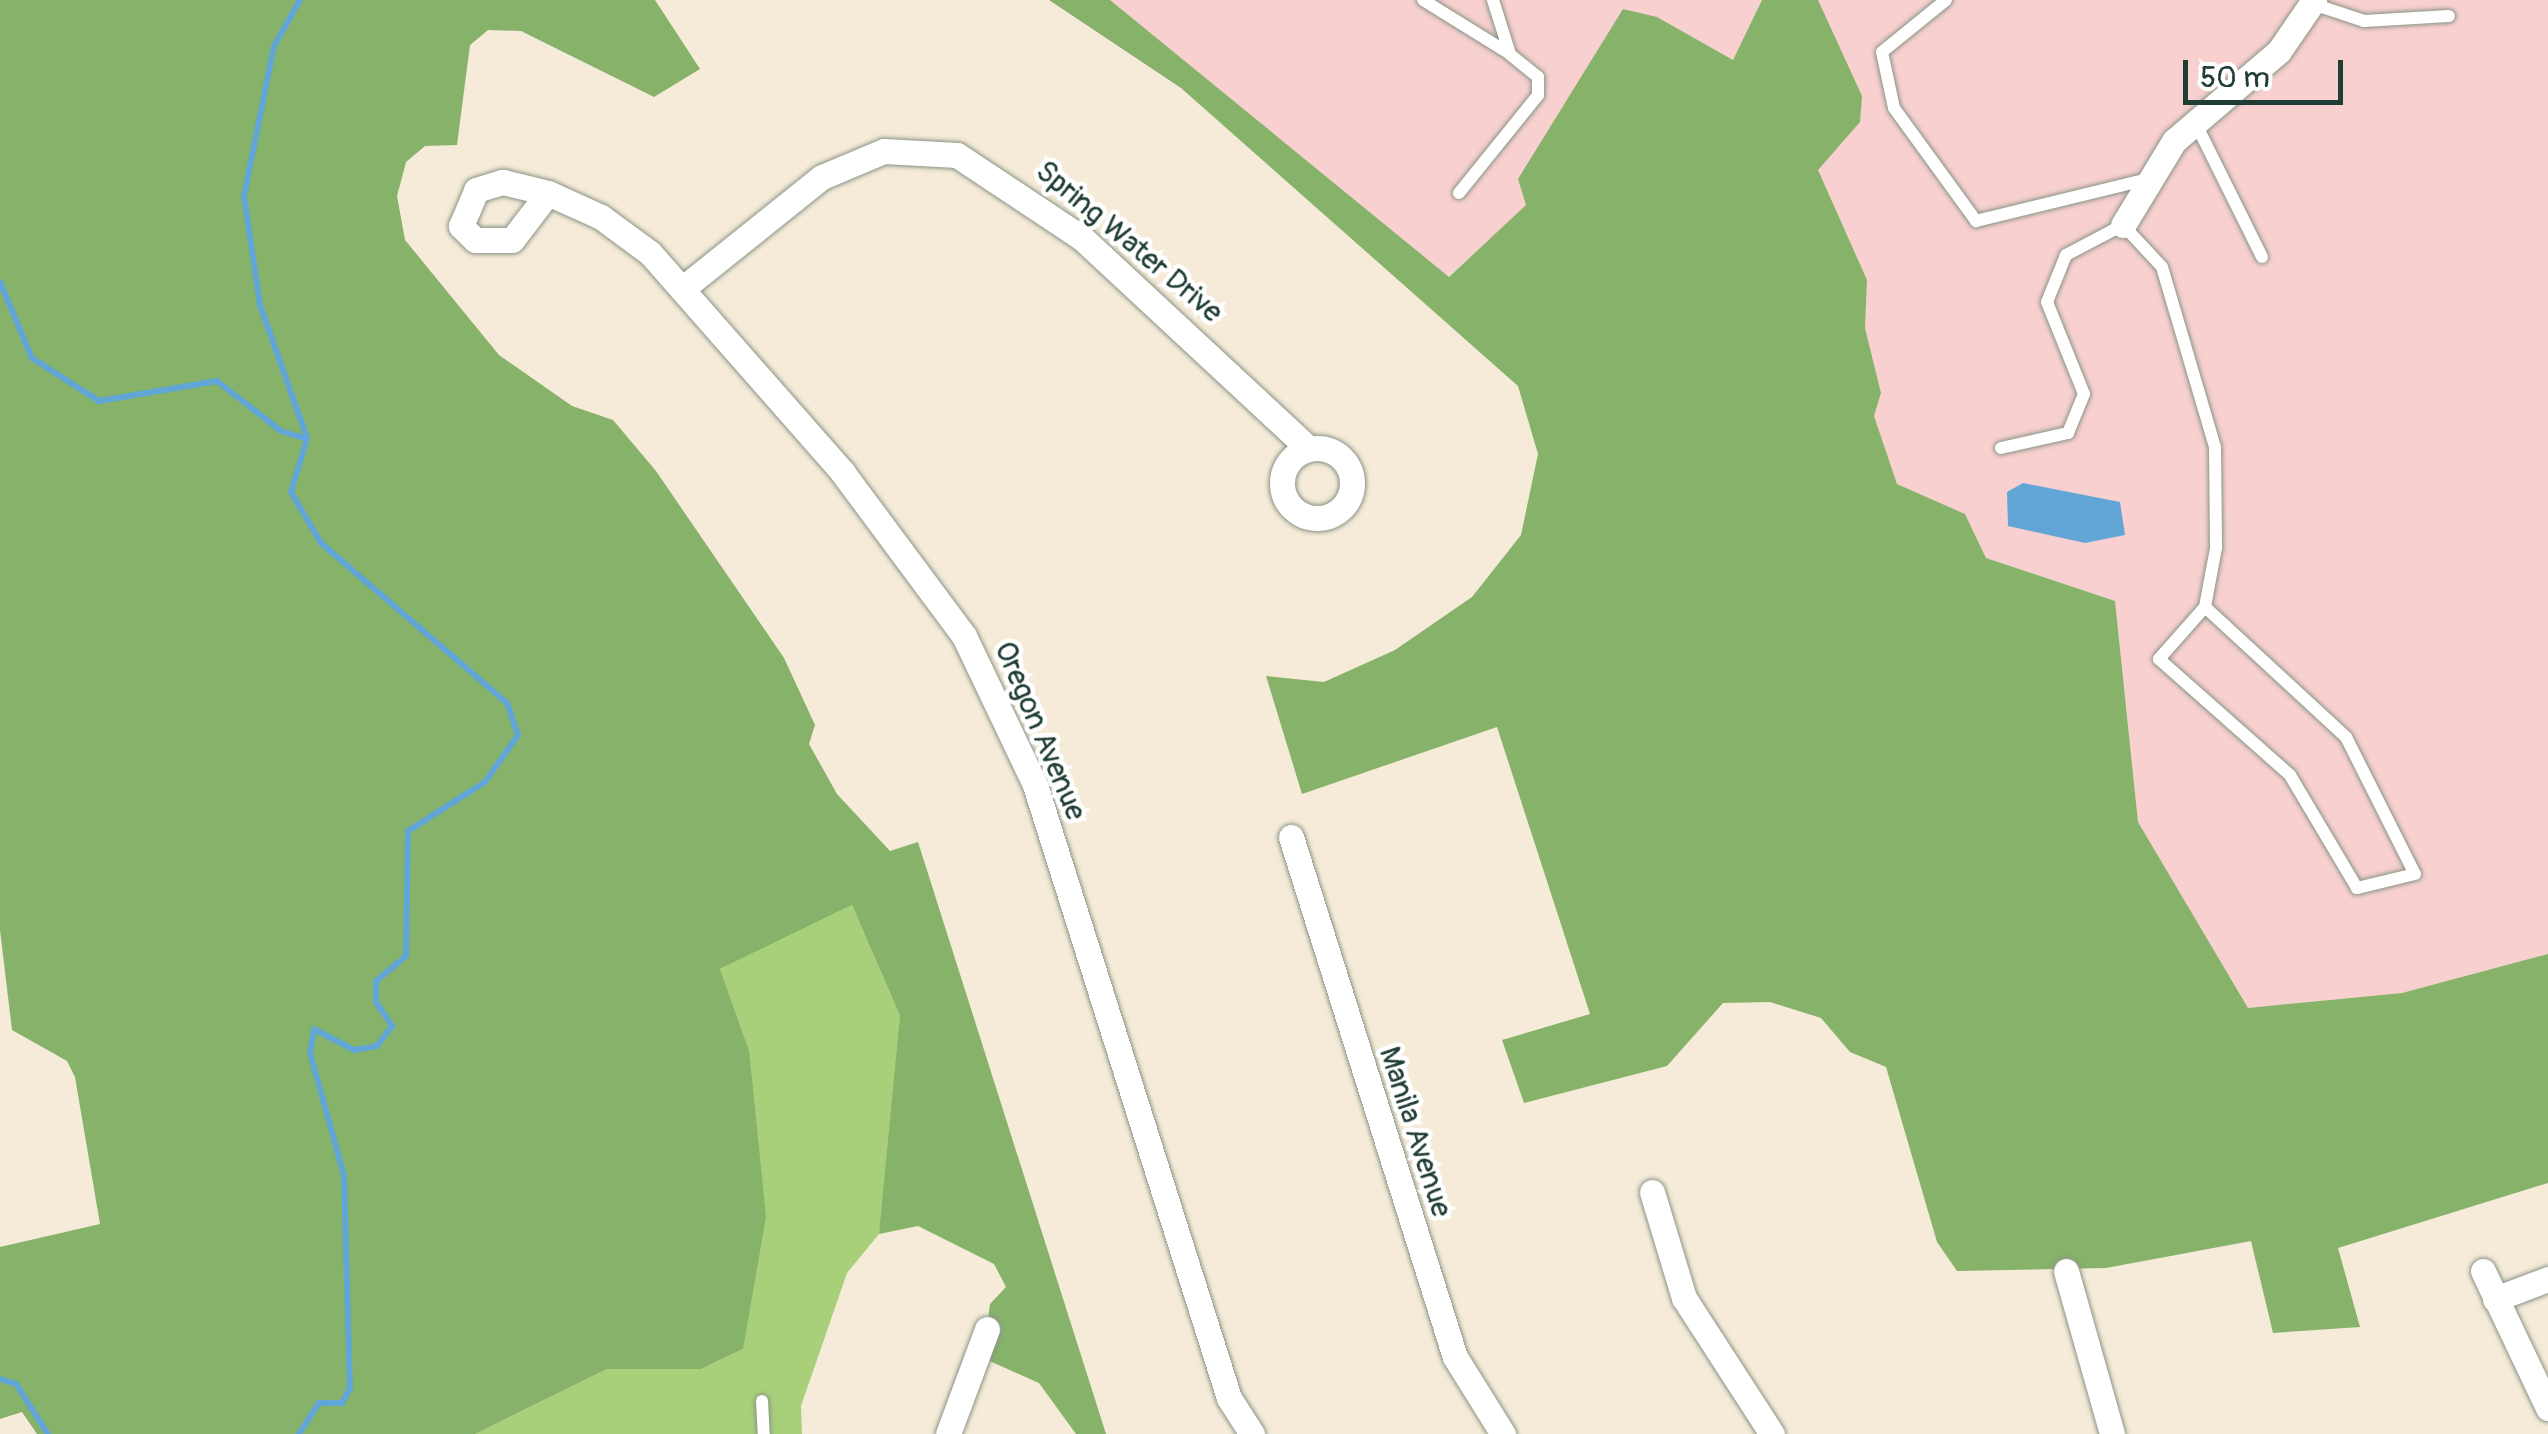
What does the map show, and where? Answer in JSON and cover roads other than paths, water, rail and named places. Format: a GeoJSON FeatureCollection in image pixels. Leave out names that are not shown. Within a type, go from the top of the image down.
{"type":"FeatureCollection","features":[{"type":"Feature","properties":{"kind":"street"},"geometry":{"type":"LineString","coordinates":[[2123,225],[2144,180],[2194,120],[2279,51],[2313,2]]}},
{"type":"Feature","properties":{"kind":"street","name":"Spring Water Drive"},"geometry":{"type":"LineString","coordinates":[[682,289],[822,177],[884,151],[958,155],[1082,238],[1308,447]]}},
{"type":"Feature","properties":{"kind":"street","name":"Oregon Avenue"},"geometry":{"type":"LineString","coordinates":[[548,193],[601,217],[682,289],[912,561],[999,704],[1034,785],[1230,1398],[1252,1434]]}},
{"type":"Feature","properties":{"kind":"street","name":"Manila Avenue"},"geometry":{"type":"LineString","coordinates":[[1292,838],[1450,1341],[1503,1434]]}},
{"type":"Feature","properties":{"kind":"street"},"geometry":{"type":"LineString","coordinates":[[1652,1192],[1684,1298],[1772,1434]]}},
{"type":"Feature","properties":{"kind":"street"},"geometry":{"type":"LineString","coordinates":[[2066,1271],[2112,1434]]}},
{"type":"Feature","properties":{"kind":"street"},"geometry":{"type":"LineString","coordinates":[[2483,1271],[2548,1408]]}},
{"type":"Feature","properties":{"kind":"street"},"geometry":{"type":"LineString","coordinates":[[2495,1299],[2548,1280]]}},
{"type":"Feature","properties":{"kind":"street"},"geometry":{"type":"LineString","coordinates":[[948,1434],[987,1329]]}},
{"type":"Feature","properties":{"kind":"lane"},"geometry":{"type":"LineString","coordinates":[[1424,0],[1510,54],[1538,77],[1538,95],[1459,193]]}},
{"type":"Feature","properties":{"kind":"lane"},"geometry":{"type":"LineString","coordinates":[[1493,0],[1510,54]]}},
{"type":"Feature","properties":{"kind":"lane"},"geometry":{"type":"LineString","coordinates":[[1946,0],[1882,52],[1894,108],[1976,220],[2144,180]]}},
{"type":"Feature","properties":{"kind":"lane"},"geometry":{"type":"LineString","coordinates":[[2313,2],[2364,21],[2449,16]]}},
{"type":"Feature","properties":{"kind":"lane"},"geometry":{"type":"LineString","coordinates":[[2194,120],[2262,256]]}},
{"type":"Feature","properties":{"kind":"lane"},"geometry":{"type":"LineString","coordinates":[[2000,448],[2068,433],[2084,394],[2047,302],[2066,254],[2123,225],[2162,267],[2214,447],[2216,548],[2205,607],[2159,658],[2290,774],[2357,888],[2416,874],[2346,737],[2205,607]]}},
{"type":"Feature","properties":{"kind":"lane"},"geometry":{"type":"LineString","coordinates":[[762,1401],[764,1434]]}},
{"type":"Feature","properties":{"kind":"water"},"geometry":{"type":"Polygon","coordinates":[[[2023,483],[2120,502],[2125,535],[2085,543],[2008,526],[2007,492],[2023,483]]]}},
{"type":"Feature","properties":{"kind":"waterway"},"geometry":{"type":"LineString","coordinates":[[300,0],[274,46],[244,196],[260,305],[307,438]]}},
{"type":"Feature","properties":{"kind":"waterway"},"geometry":{"type":"LineString","coordinates":[[0,282],[32,358],[99,401],[217,381],[281,431],[307,439],[291,492],[321,543],[507,703],[518,735],[485,782],[408,831],[406,956],[376,981],[376,1002],[392,1026],[377,1046],[354,1050],[314,1029],[310,1053],[344,1176],[350,1388],[342,1403],[319,1403],[299,1434]]}},
{"type":"Feature","properties":{"kind":"waterway"},"geometry":{"type":"LineString","coordinates":[[0,1379],[16,1384],[48,1434]]}}]}
